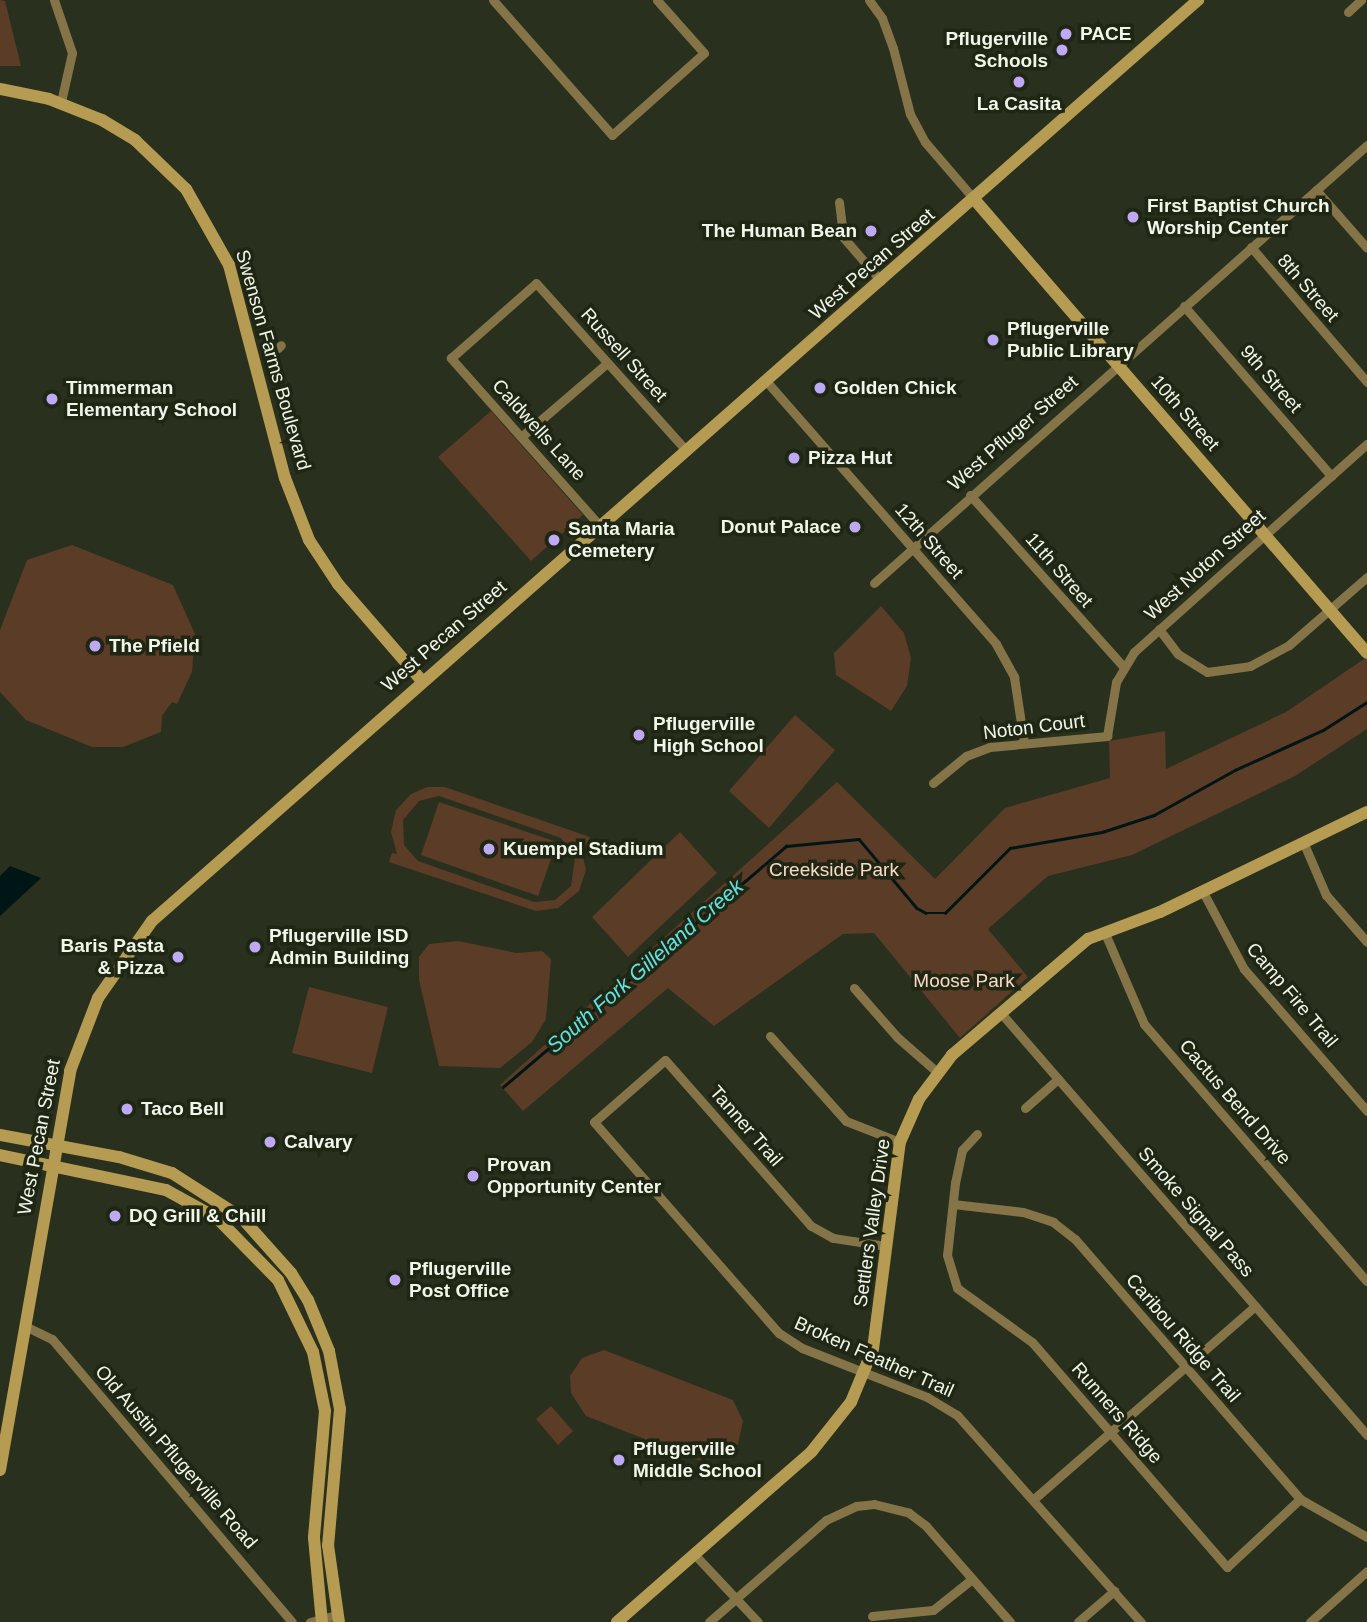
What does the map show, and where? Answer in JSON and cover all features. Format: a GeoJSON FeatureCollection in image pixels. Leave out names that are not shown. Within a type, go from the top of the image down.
{"type":"FeatureCollection","features":[{"type":"Feature","properties":{"kind":"main road","name":"West Pecan Street"},"geometry":{"type":"LineString","coordinates":[[0,1470],[70,1070],[85,1026],[113,973],[143,931],[173,899],[767,382],[1198,0]]}},
{"type":"Feature","properties":{"kind":"main road","name":"Swenson Farms Boulevard"},"geometry":{"type":"LineString","coordinates":[[0,89],[61,102],[135,140],[171,173],[202,212],[229,265],[285,478],[309,540],[338,584],[422,681]]}},
{"type":"Feature","properties":{"kind":"main road","name":"10th Street"},"geometry":{"type":"LineString","coordinates":[[974,199],[1367,653]]}},
{"type":"Feature","properties":{"kind":"main road","name":"Settlers Valley Drive"},"geometry":{"type":"LineString","coordinates":[[617,1622],[827,1436],[865,1373],[878,1322],[900,1142],[919,1098],[937,1072],[1000,1012],[1076,947],[1104,931],[1203,892],[1367,812]]}},
{"type":"Feature","properties":{"kind":"main road"},"geometry":{"type":"LineString","coordinates":[[0,1135],[139,1162],[188,1181],[262,1237],[308,1300],[329,1350],[340,1409],[328,1563],[337,1618]]}},
{"type":"Feature","properties":{"kind":"main road"},"geometry":{"type":"LineString","coordinates":[[0,1156],[139,1181],[182,1197],[217,1218],[253,1250],[295,1307],[313,1352],[325,1411],[314,1551],[318,1622]]}},
{"type":"Feature","properties":{"kind":"main road"},"geometry":{"type":"LineString","coordinates":[[182,1197],[188,1181]]}},
{"type":"Feature","properties":{"kind":"main road"},"geometry":{"type":"LineString","coordinates":[[295,1307],[308,1300]]}},
{"type":"Feature","properties":{"kind":"main road"},"geometry":{"type":"LineString","coordinates":[[325,1411],[340,1409]]}},
{"type":"Feature","properties":{"kind":"main road"},"geometry":{"type":"LineString","coordinates":[[321,1477],[336,1480]]}},
{"type":"Feature","properties":{"kind":"street"},"geometry":{"type":"LineString","coordinates":[[54,0],[68,32],[72,53],[61,102]]}},
{"type":"Feature","properties":{"kind":"street"},"geometry":{"type":"LineString","coordinates":[[493,0],[612,135],[704,53],[657,0]]}},
{"type":"Feature","properties":{"kind":"street"},"geometry":{"type":"LineString","coordinates":[[869,0],[882,18],[893,48],[910,114],[925,142],[974,199]]}},
{"type":"Feature","properties":{"kind":"street"},"geometry":{"type":"LineString","coordinates":[[1348,12],[1361,0]]}},
{"type":"Feature","properties":{"kind":"street","name":"West Pfluger Street"},"geometry":{"type":"LineString","coordinates":[[874,583],[911,546],[1367,145]]}},
{"type":"Feature","properties":{"kind":"street"},"geometry":{"type":"LineString","coordinates":[[1316,190],[1367,248]]}},
{"type":"Feature","properties":{"kind":"street"},"geometry":{"type":"LineString","coordinates":[[839,202],[843,237],[881,281]]}},
{"type":"Feature","properties":{"kind":"street","name":"8th Street"},"geometry":{"type":"LineString","coordinates":[[1251,247],[1367,382]]}},
{"type":"Feature","properties":{"kind":"street","name":"Russell Street"},"geometry":{"type":"LineString","coordinates":[[451,358],[536,283],[687,451]]}},
{"type":"Feature","properties":{"kind":"street","name":"9th Street"},"geometry":{"type":"LineString","coordinates":[[1184,306],[1331,475]]}},
{"type":"Feature","properties":{"kind":"street","name":"Caldwells Lane"},"geometry":{"type":"LineString","coordinates":[[451,358],[600,526]]}},
{"type":"Feature","properties":{"kind":"street"},"geometry":{"type":"LineString","coordinates":[[521,437],[607,363]]}},
{"type":"Feature","properties":{"kind":"street","name":"12th Street"},"geometry":{"type":"LineString","coordinates":[[767,382],[911,546],[1006,660],[1019,695],[1024,743]]}},
{"type":"Feature","properties":{"kind":"street","name":"West Noton Street"},"geometry":{"type":"LineString","coordinates":[[1107,736],[1110,699],[1123,666],[1159,629],[1367,444]]}},
{"type":"Feature","properties":{"kind":"street","name":"11th Street"},"geometry":{"type":"LineString","coordinates":[[970,495],[1123,666]]}},
{"type":"Feature","properties":{"kind":"street"},"geometry":{"type":"LineString","coordinates":[[1159,629],[1190,664],[1221,673],[1250,666],[1280,651],[1367,577]]}},
{"type":"Feature","properties":{"kind":"street","name":"Noton Court"},"geometry":{"type":"LineString","coordinates":[[933,783],[966,756],[1024,743],[1107,736]]}},
{"type":"Feature","properties":{"kind":"street"},"geometry":{"type":"LineString","coordinates":[[1304,844],[1326,895],[1367,942]]}},
{"type":"Feature","properties":{"kind":"street","name":"Camp Fire Trail"},"geometry":{"type":"LineString","coordinates":[[1203,892],[1244,970],[1367,1111]]}},
{"type":"Feature","properties":{"kind":"street","name":"Cactus Bend Drive"},"geometry":{"type":"LineString","coordinates":[[1104,931],[1144,1024],[1367,1281]]}},
{"type":"Feature","properties":{"kind":"street"},"geometry":{"type":"LineString","coordinates":[[854,988],[897,1037],[937,1072]]}},
{"type":"Feature","properties":{"kind":"street","name":"Smoke Signal Pass"},"geometry":{"type":"LineString","coordinates":[[1000,1012],[1367,1435]]}},
{"type":"Feature","properties":{"kind":"street"},"geometry":{"type":"LineString","coordinates":[[770,1036],[846,1121],[900,1142]]}},
{"type":"Feature","properties":{"kind":"street","name":"Tanner Trail"},"geometry":{"type":"LineString","coordinates":[[594,1122],[665,1060],[811,1226],[833,1238],[886,1246]]}},
{"type":"Feature","properties":{"kind":"street"},"geometry":{"type":"LineString","coordinates":[[1025,1108],[1058,1079]]}},
{"type":"Feature","properties":{"kind":"street","name":"Broken Feather Trail"},"geometry":{"type":"LineString","coordinates":[[594,1122],[779,1333],[802,1348],[927,1397],[957,1415],[1035,1498],[1140,1622]]}},
{"type":"Feature","properties":{"kind":"street","name":"Runners Ridge"},"geometry":{"type":"LineString","coordinates":[[977,1134],[962,1150],[953,1204],[947,1255],[957,1288],[1032,1342],[1227,1567],[1300,1499]]}},
{"type":"Feature","properties":{"kind":"street","name":"Caribou Ridge Trail"},"geometry":{"type":"LineString","coordinates":[[953,1204],[1023,1212],[1053,1222],[1075,1239],[1300,1499],[1367,1537]]}},
{"type":"Feature","properties":{"kind":"street"},"geometry":{"type":"LineString","coordinates":[[1035,1498],[1255,1307]]}},
{"type":"Feature","properties":{"kind":"street","name":"Old Austin Pflugerville Road"},"geometry":{"type":"LineString","coordinates":[[25,1326],[52,1339],[292,1622]]}},
{"type":"Feature","properties":{"kind":"street"},"geometry":{"type":"LineString","coordinates":[[709,1622],[827,1520],[865,1505],[887,1506],[918,1519],[1010,1622]]}},
{"type":"Feature","properties":{"kind":"street"},"geometry":{"type":"LineString","coordinates":[[695,1555],[758,1622]]}},
{"type":"Feature","properties":{"kind":"street"},"geometry":{"type":"LineString","coordinates":[[1310,1622],[1367,1571]]}},
{"type":"Feature","properties":{"kind":"street"},"geometry":{"type":"LineString","coordinates":[[872,1615],[933,1610],[972,1579]]}},
{"type":"Feature","properties":{"kind":"street"},"geometry":{"type":"LineString","coordinates":[[1078,1622],[1114,1591]]}},
{"type":"Feature","properties":{"kind":"street"},"geometry":{"type":"LineString","coordinates":[[318,1622],[337,1618]]}},
{"type":"Feature","properties":{"kind":"green space"},"geometry":{"type":"Polygon","coordinates":[[[0,0],[5,1],[21,66],[0,66],[0,0]]]}},
{"type":"Feature","properties":{"kind":"green space"},"geometry":{"type":"Polygon","coordinates":[[[491,411],[583,515],[531,561],[438,457],[491,411]]]}},
{"type":"Feature","properties":{"kind":"green space","name":"The Pfield"},"geometry":{"type":"Polygon","coordinates":[[[72,545],[173,585],[195,634],[192,672],[177,704],[172,702],[162,716],[161,732],[123,747],[92,747],[26,720],[0,692],[0,630],[27,560],[72,545]]]}},
{"type":"Feature","properties":{"kind":"green space"},"geometry":{"type":"Polygon","coordinates":[[[881,606],[904,633],[911,658],[907,686],[891,711],[836,675],[834,653],[881,606]]]}},
{"type":"Feature","properties":{"kind":"green space","name":"Creekside Park"},"geometry":{"type":"Polygon","coordinates":[[[1367,657],[1367,729],[1295,776],[1132,855],[1048,876],[988,929],[1028,977],[960,1038],[874,933],[843,934],[714,1026],[668,988],[523,1111],[500,1085],[837,782],[935,879],[1005,808],[1110,778],[1109,741],[1165,731],[1166,769],[1286,712],[1367,657]]]}},
{"type":"Feature","properties":{"kind":"green space"},"geometry":{"type":"Polygon","coordinates":[[[795,715],[835,750],[769,828],[729,791],[795,715]]]}},
{"type":"Feature","properties":{"kind":"green space"},"geometry":{"type":"Polygon","coordinates":[[[427,787],[445,787],[590,837],[586,846],[580,844],[586,870],[579,891],[558,908],[536,911],[389,862],[392,853],[397,854],[391,832],[396,810],[411,794],[427,787]],[[439,796],[419,801],[403,820],[404,845],[418,861],[534,902],[555,900],[571,886],[575,858],[561,838],[439,796]]]}},
{"type":"Feature","properties":{"kind":"green space","name":"Kuempel Stadium"},"geometry":{"type":"Polygon","coordinates":[[[439,802],[557,842],[538,896],[421,855],[439,802]]]}},
{"type":"Feature","properties":{"kind":"green space"},"geometry":{"type":"Polygon","coordinates":[[[680,832],[717,873],[628,957],[592,917],[680,832]]]}},
{"type":"Feature","properties":{"kind":"green space"},"geometry":{"type":"Polygon","coordinates":[[[458,941],[517,953],[542,951],[551,959],[546,1019],[532,1042],[500,1068],[439,1066],[419,980],[419,957],[429,944],[458,941]]]}},
{"type":"Feature","properties":{"kind":"green space"},"geometry":{"type":"Polygon","coordinates":[[[309,987],[388,1007],[372,1073],[292,1053],[309,987]]]}},
{"type":"Feature","properties":{"kind":"green space"},"geometry":{"type":"Polygon","coordinates":[[[604,1350],[733,1400],[743,1421],[738,1444],[726,1456],[698,1460],[586,1416],[571,1393],[570,1376],[582,1358],[604,1350]]]}},
{"type":"Feature","properties":{"kind":"green space"},"geometry":{"type":"Polygon","coordinates":[[[551,1406],[573,1431],[558,1445],[536,1419],[551,1406]]]}},
{"type":"Feature","properties":{"kind":"shaded area"},"geometry":{"type":"Polygon","coordinates":[[[10,866],[41,878],[0,916],[0,876],[10,866]]]}},
{"type":"Feature","properties":{"kind":"waterway","name":"South Fork Gilleland Creek"},"geometry":{"type":"LineString","coordinates":[[503,1087],[786,846],[859,839],[917,908],[926,913],[945,913],[1010,848],[1102,832],[1154,815],[1235,770],[1323,730],[1367,702]]}},
{"type":"Feature","properties":{"kind":"place","name":"PACE"},"geometry":{"type":"Point","coordinates":[1066,34]}},
{"type":"Feature","properties":{"kind":"place","name":"Pflugerville Schools"},"geometry":{"type":"Point","coordinates":[1062,50]}},
{"type":"Feature","properties":{"kind":"place","name":"La Casita"},"geometry":{"type":"Point","coordinates":[1019,82]}},
{"type":"Feature","properties":{"kind":"place","name":"First Baptist Church Worship Center"},"geometry":{"type":"Point","coordinates":[1133,217]}},
{"type":"Feature","properties":{"kind":"place","name":"The Human Bean"},"geometry":{"type":"Point","coordinates":[871,231]}},
{"type":"Feature","properties":{"kind":"place","name":"Pflugerville Public Library"},"geometry":{"type":"Point","coordinates":[993,340]}},
{"type":"Feature","properties":{"kind":"place","name":"Golden Chick"},"geometry":{"type":"Point","coordinates":[820,388]}},
{"type":"Feature","properties":{"kind":"place","name":"Timmerman Elementary School"},"geometry":{"type":"Point","coordinates":[52,399]}},
{"type":"Feature","properties":{"kind":"place","name":"Pizza Hut"},"geometry":{"type":"Point","coordinates":[794,458]}},
{"type":"Feature","properties":{"kind":"place","name":"Donut Palace"},"geometry":{"type":"Point","coordinates":[855,527]}},
{"type":"Feature","properties":{"kind":"place","name":"Santa Maria Cemetery"},"geometry":{"type":"Point","coordinates":[554,540]}},
{"type":"Feature","properties":{"kind":"place","name":"The Pfield"},"geometry":{"type":"Point","coordinates":[95,646]}},
{"type":"Feature","properties":{"kind":"place","name":"Pflugerville High School"},"geometry":{"type":"Point","coordinates":[639,735]}},
{"type":"Feature","properties":{"kind":"place","name":"Kuempel Stadium"},"geometry":{"type":"Point","coordinates":[489,849]}},
{"type":"Feature","properties":{"kind":"place","name":"Pflugerville ISD Admin Building"},"geometry":{"type":"Point","coordinates":[255,947]}},
{"type":"Feature","properties":{"kind":"place","name":"Baris Pasta & Pizza"},"geometry":{"type":"Point","coordinates":[178,957]}},
{"type":"Feature","properties":{"kind":"place","name":"Taco Bell"},"geometry":{"type":"Point","coordinates":[127,1109]}},
{"type":"Feature","properties":{"kind":"place","name":"Calvary"},"geometry":{"type":"Point","coordinates":[270,1142]}},
{"type":"Feature","properties":{"kind":"place","name":"Provan Opportunity Center"},"geometry":{"type":"Point","coordinates":[473,1176]}},
{"type":"Feature","properties":{"kind":"place","name":"DQ Grill & Chill"},"geometry":{"type":"Point","coordinates":[115,1216]}},
{"type":"Feature","properties":{"kind":"place","name":"Pflugerville Post Office"},"geometry":{"type":"Point","coordinates":[395,1280]}},
{"type":"Feature","properties":{"kind":"place","name":"Pflugerville Middle School"},"geometry":{"type":"Point","coordinates":[619,1460]}},
{"type":"Feature","properties":{"kind":"park label","name":"Moose Park"},"geometry":{"type":"Point","coordinates":[964,981]}}]}
